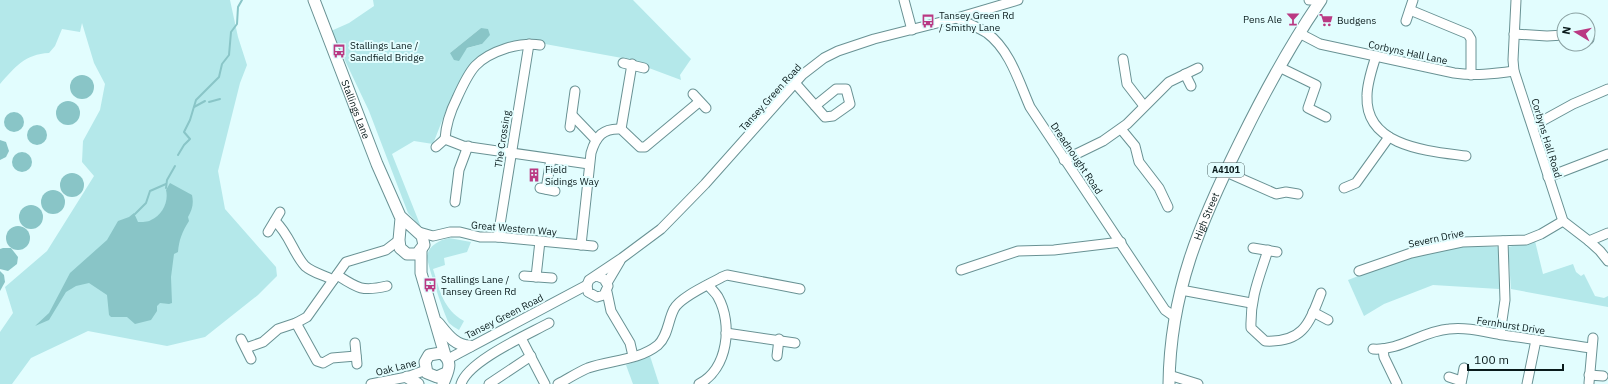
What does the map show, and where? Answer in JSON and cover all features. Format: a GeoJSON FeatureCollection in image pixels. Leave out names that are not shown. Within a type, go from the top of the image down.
{"type":"FeatureCollection","features":[{"type":"Feature","properties":{"kind":"main road","name":"Stallings Lane"},"geometry":{"type":"LineString","coordinates":[[314,0],[377,164],[401,218],[417,231]]}},
{"type":"Feature","properties":{"kind":"main road","name":"High Street"},"geometry":{"type":"LineString","coordinates":[[1169,380],[1175,317],[1180,290],[1190,255],[1203,222],[1265,92],[1321,0]]}},
{"type":"Feature","properties":{"kind":"main road","name":"Stallings Lane"},"geometry":{"type":"LineString","coordinates":[[399,239],[401,218]]}},
{"type":"Feature","properties":{"kind":"main road"},"geometry":{"type":"LineString","coordinates":[[421,273],[400,248],[399,239],[406,231],[417,231],[422,236],[421,273],[450,366],[444,379],[428,376],[425,362],[433,353],[434,317]]}},
{"type":"Feature","properties":{"kind":"main road"},"geometry":{"type":"LineString","coordinates":[[405,253],[417,254],[422,248]]}},
{"type":"Feature","properties":{"kind":"main road"},"geometry":{"type":"LineString","coordinates":[[434,317],[446,334],[455,342],[462,346],[470,346]]}},
{"type":"Feature","properties":{"kind":"main road"},"geometry":{"type":"LineString","coordinates":[[433,353],[446,357]]}},
{"type":"Feature","properties":{"kind":"main road"},"geometry":{"type":"LineString","coordinates":[[408,377],[418,384]]}},
{"type":"Feature","properties":{"kind":"street"},"geometry":{"type":"LineString","coordinates":[[904,0],[912,30]]}},
{"type":"Feature","properties":{"kind":"street","name":"Tansey Green Road"},"geometry":{"type":"LineString","coordinates":[[591,292],[589,280],[597,276],[661,229],[706,184],[802,75],[824,58],[838,50],[874,39],[912,30],[1018,0]]}},
{"type":"Feature","properties":{"kind":"street"},"geometry":{"type":"LineString","coordinates":[[1309,0],[1321,0]]}},
{"type":"Feature","properties":{"kind":"street"},"geometry":{"type":"LineString","coordinates":[[1406,21],[1413,0]]}},
{"type":"Feature","properties":{"kind":"street","name":"Corbyns Hall Road"},"geometry":{"type":"LineString","coordinates":[[1516,0],[1514,71],[1563,221]]}},
{"type":"Feature","properties":{"kind":"street"},"geometry":{"type":"LineString","coordinates":[[1410,10],[1468,34],[1471,39],[1471,75]]}},
{"type":"Feature","properties":{"kind":"street","name":"Dreadnought Road"},"geometry":{"type":"LineString","coordinates":[[956,18],[987,33],[1004,50],[1018,77],[1030,107],[1064,160],[1121,242],[1164,310],[1175,317]]}},
{"type":"Feature","properties":{"kind":"street","name":"Corbyns Hall Lane"},"geometry":{"type":"LineString","coordinates":[[1300,33],[1320,44],[1471,75],[1490,75],[1514,71]]}},
{"type":"Feature","properties":{"kind":"street"},"geometry":{"type":"LineString","coordinates":[[1514,34],[1556,35]]}},
{"type":"Feature","properties":{"kind":"street"},"geometry":{"type":"LineString","coordinates":[[436,147],[445,139],[447,118],[466,79],[477,64],[488,54],[520,44],[540,45]]}},
{"type":"Feature","properties":{"kind":"street","name":"The Crossing"},"geometry":{"type":"LineString","coordinates":[[498,237],[530,44]]}},
{"type":"Feature","properties":{"kind":"street"},"geometry":{"type":"LineString","coordinates":[[1376,56],[1366,95],[1370,117],[1377,127],[1389,137],[1403,144],[1434,152],[1466,156]]}},
{"type":"Feature","properties":{"kind":"street"},"geometry":{"type":"LineString","coordinates":[[1123,60],[1129,71],[1127,84],[1144,106]]}},
{"type":"Feature","properties":{"kind":"street"},"geometry":{"type":"LineString","coordinates":[[621,129],[627,63],[644,68]]}},
{"type":"Feature","properties":{"kind":"street"},"geometry":{"type":"LineString","coordinates":[[1279,67],[1316,85],[1308,108],[1326,117]]}},
{"type":"Feature","properties":{"kind":"street"},"geometry":{"type":"LineString","coordinates":[[1064,160],[1103,141],[1121,129],[1169,82],[1198,68]]}},
{"type":"Feature","properties":{"kind":"street"},"geometry":{"type":"LineString","coordinates":[[1185,74],[1191,86]]}},
{"type":"Feature","properties":{"kind":"street"},"geometry":{"type":"LineString","coordinates":[[795,83],[815,106]]}},
{"type":"Feature","properties":{"kind":"street"},"geometry":{"type":"LineString","coordinates":[[1533,126],[1573,104],[1608,89]]}},
{"type":"Feature","properties":{"kind":"street"},"geometry":{"type":"LineString","coordinates":[[570,127],[575,91]]}},
{"type":"Feature","properties":{"kind":"street"},"geometry":{"type":"LineString","coordinates":[[581,245],[589,164],[596,140],[608,129],[621,129],[640,147],[645,147],[703,105],[693,94]]}},
{"type":"Feature","properties":{"kind":"street"},"geometry":{"type":"LineString","coordinates":[[572,115],[596,140]]}},
{"type":"Feature","properties":{"kind":"street"},"geometry":{"type":"LineString","coordinates":[[1121,129],[1135,146],[1139,162],[1159,188],[1168,195],[1168,208]]}},
{"type":"Feature","properties":{"kind":"street"},"geometry":{"type":"LineString","coordinates":[[1344,188],[1356,183],[1389,137]]}},
{"type":"Feature","properties":{"kind":"street"},"geometry":{"type":"LineString","coordinates":[[445,139],[450,142],[468,146],[589,164]]}},
{"type":"Feature","properties":{"kind":"street"},"geometry":{"type":"LineString","coordinates":[[455,202],[452,190],[468,146]]}},
{"type":"Feature","properties":{"kind":"street"},"geometry":{"type":"LineString","coordinates":[[1548,177],[1608,154]]}},
{"type":"Feature","properties":{"kind":"street"},"geometry":{"type":"LineString","coordinates":[[547,189],[551,158]]}},
{"type":"Feature","properties":{"kind":"street"},"geometry":{"type":"LineString","coordinates":[[1226,172],[1276,194],[1285,188],[1298,194]]}},
{"type":"Feature","properties":{"kind":"street"},"geometry":{"type":"LineString","coordinates":[[268,232],[280,212]]}},
{"type":"Feature","properties":{"kind":"street"},"geometry":{"type":"LineString","coordinates":[[275,221],[284,229],[304,265],[315,273],[335,278],[372,294],[387,286]]}},
{"type":"Feature","properties":{"kind":"street"},"geometry":{"type":"LineString","coordinates":[[1563,221],[1589,241],[1608,261]]}},
{"type":"Feature","properties":{"kind":"street","name":"Severn Drive"},"geometry":{"type":"LineString","coordinates":[[1359,271],[1411,253],[1455,244],[1526,240],[1541,234],[1563,221]]}},
{"type":"Feature","properties":{"kind":"street"},"geometry":{"type":"LineString","coordinates":[[417,231],[433,236],[422,248]]}},
{"type":"Feature","properties":{"kind":"street","name":"Great Western Way"},"geometry":{"type":"LineString","coordinates":[[433,236],[455,232],[480,237],[498,237],[593,246]]}},
{"type":"Feature","properties":{"kind":"street"},"geometry":{"type":"LineString","coordinates":[[1589,241],[1608,233]]}},
{"type":"Feature","properties":{"kind":"street"},"geometry":{"type":"LineString","coordinates":[[246,348],[263,342],[278,329],[296,323],[307,317],[346,262],[386,250],[399,239]]}},
{"type":"Feature","properties":{"kind":"street"},"geometry":{"type":"LineString","coordinates":[[536,277],[540,241]]}},
{"type":"Feature","properties":{"kind":"street"},"geometry":{"type":"LineString","coordinates":[[1500,334],[1505,300],[1504,241]]}},
{"type":"Feature","properties":{"kind":"street"},"geometry":{"type":"LineString","coordinates":[[961,270],[1018,251],[1054,250],[1121,242]]}},
{"type":"Feature","properties":{"kind":"street"},"geometry":{"type":"LineString","coordinates":[[1253,248],[1272,251],[1251,302],[1252,328],[1265,341],[1279,342],[1293,337],[1303,331],[1321,293]]}},
{"type":"Feature","properties":{"kind":"street"},"geometry":{"type":"LineString","coordinates":[[386,250],[405,253]]}},
{"type":"Feature","properties":{"kind":"street","name":"Tansey Green Road"},"geometry":{"type":"LineString","coordinates":[[446,357],[571,294],[591,292],[601,297],[622,258]]}},
{"type":"Feature","properties":{"kind":"street"},"geometry":{"type":"LineString","coordinates":[[558,384],[588,368],[617,362],[659,344],[669,326],[674,309],[680,302],[728,275],[800,290]]}},
{"type":"Feature","properties":{"kind":"street"},"geometry":{"type":"LineString","coordinates":[[524,276],[552,278]]}},
{"type":"Feature","properties":{"kind":"street"},"geometry":{"type":"LineString","coordinates":[[597,276],[604,278],[611,310]]}},
{"type":"Feature","properties":{"kind":"street"},"geometry":{"type":"LineString","coordinates":[[704,383],[713,374],[722,355],[726,333],[722,308],[718,297],[708,285]]}},
{"type":"Feature","properties":{"kind":"street"},"geometry":{"type":"LineString","coordinates":[[1180,290],[1251,302]]}},
{"type":"Feature","properties":{"kind":"street"},"geometry":{"type":"LineString","coordinates":[[591,292],[611,310],[630,343],[633,356]]}},
{"type":"Feature","properties":{"kind":"street"},"geometry":{"type":"LineString","coordinates":[[1313,312],[1328,320]]}},
{"type":"Feature","properties":{"kind":"street"},"geometry":{"type":"LineString","coordinates":[[296,323],[317,361],[323,363],[332,358],[356,360],[354,343]]}},
{"type":"Feature","properties":{"kind":"street"},"geometry":{"type":"LineString","coordinates":[[461,384],[465,376],[479,362],[549,323]]}},
{"type":"Feature","properties":{"kind":"street","name":"Fernhurst Drive"},"geometry":{"type":"LineString","coordinates":[[1373,349],[1383,349],[1405,344],[1428,334],[1449,329],[1479,330],[1591,348]]}},
{"type":"Feature","properties":{"kind":"street"},"geometry":{"type":"LineString","coordinates":[[726,333],[779,339],[795,343]]}},
{"type":"Feature","properties":{"kind":"street"},"geometry":{"type":"LineString","coordinates":[[521,338],[545,384]]}},
{"type":"Feature","properties":{"kind":"street"},"geometry":{"type":"LineString","coordinates":[[1593,338],[1589,379],[1603,376]]}},
{"type":"Feature","properties":{"kind":"street"},"geometry":{"type":"LineString","coordinates":[[241,339],[251,359]]}},
{"type":"Feature","properties":{"kind":"street"},"geometry":{"type":"LineString","coordinates":[[776,356],[779,339]]}},
{"type":"Feature","properties":{"kind":"street"},"geometry":{"type":"LineString","coordinates":[[1528,384],[1536,340]]}},
{"type":"Feature","properties":{"kind":"street"},"geometry":{"type":"LineString","coordinates":[[1383,349],[1384,357],[1397,384]]}},
{"type":"Feature","properties":{"kind":"street"},"geometry":{"type":"LineString","coordinates":[[489,384],[531,356]]}},
{"type":"Feature","properties":{"kind":"street"},"geometry":{"type":"LineString","coordinates":[[1449,377],[1461,382],[1464,368]]}},
{"type":"Feature","properties":{"kind":"street","name":"Oak Lane"},"geometry":{"type":"LineString","coordinates":[[371,384],[408,377],[428,376]]}},
{"type":"Feature","properties":{"kind":"street"},"geometry":{"type":"LineString","coordinates":[[1169,380],[1198,384]]}},
{"type":"Feature","properties":{"kind":"shaded area"},"geometry":{"type":"Polygon","coordinates":[[[0,0],[230,0],[238,37],[247,65],[240,83],[218,171],[225,209],[276,267],[277,276],[258,295],[205,337],[167,346],[88,331],[31,358],[12,384],[0,384],[0,332],[13,313],[5,287],[47,251],[94,176],[82,162],[83,141],[100,110],[105,84],[94,63],[82,23],[80,32],[62,29],[55,46],[49,53],[33,56],[21,62],[0,84],[0,0]]]}},
{"type":"Feature","properties":{"kind":"shaded area"},"geometry":{"type":"Polygon","coordinates":[[[373,0],[633,0],[691,59],[680,75],[681,80],[622,58],[545,44],[524,42],[500,46],[486,52],[466,70],[447,108],[433,144],[414,141],[392,154],[421,227],[408,213],[369,111],[331,31],[349,23],[374,6],[373,0]],[[481,28],[450,53],[482,44],[481,28]]]}},
{"type":"Feature","properties":{"kind":"shaded area"},"geometry":{"type":"Polygon","coordinates":[[[481,28],[488,29],[490,35],[482,44],[467,48],[459,61],[454,60],[450,53],[481,28]]]}},
{"type":"Feature","properties":{"kind":"shaded area"},"geometry":{"type":"Polygon","coordinates":[[[82,75],[87,76],[93,82],[93,92],[87,98],[82,99],[77,98],[71,92],[70,87],[71,82],[77,76],[82,75]]]}},
{"type":"Feature","properties":{"kind":"shaded area"},"geometry":{"type":"Polygon","coordinates":[[[68,101],[73,102],[79,108],[79,118],[73,124],[68,125],[63,124],[57,118],[56,113],[57,108],[63,102],[68,101]]]}},
{"type":"Feature","properties":{"kind":"shaded area"},"geometry":{"type":"Polygon","coordinates":[[[14,112],[21,115],[24,122],[21,129],[14,132],[7,129],[4,122],[7,115],[14,112]]]}},
{"type":"Feature","properties":{"kind":"shaded area"},"geometry":{"type":"Polygon","coordinates":[[[37,125],[44,128],[47,135],[44,142],[37,145],[30,142],[27,135],[30,128],[37,125]]]}},
{"type":"Feature","properties":{"kind":"shaded area"},"geometry":{"type":"Polygon","coordinates":[[[0,140],[6,142],[9,151],[6,157],[0,160],[0,140]]]}},
{"type":"Feature","properties":{"kind":"shaded area"},"geometry":{"type":"Polygon","coordinates":[[[22,152],[29,155],[32,162],[29,169],[22,172],[15,169],[12,162],[15,155],[22,152]]]}},
{"type":"Feature","properties":{"kind":"shaded area"},"geometry":{"type":"Polygon","coordinates":[[[72,173],[77,174],[83,180],[83,190],[77,196],[72,197],[67,196],[61,190],[60,185],[61,180],[67,174],[72,173]]]}},
{"type":"Feature","properties":{"kind":"shaded area"},"geometry":{"type":"Polygon","coordinates":[[[170,183],[192,195],[193,201],[192,209],[188,217],[189,221],[181,236],[178,252],[174,254],[171,277],[172,303],[160,303],[157,306],[157,311],[151,320],[135,324],[127,317],[111,317],[109,315],[107,295],[89,283],[76,286],[66,292],[49,320],[35,326],[49,313],[70,273],[107,240],[118,221],[129,217],[134,213],[138,222],[150,221],[158,215],[164,208],[167,195],[166,190],[170,183]]]}},
{"type":"Feature","properties":{"kind":"shaded area"},"geometry":{"type":"Polygon","coordinates":[[[53,190],[58,191],[64,197],[64,207],[58,213],[53,214],[48,213],[42,207],[41,202],[42,197],[48,191],[53,190]]]}},
{"type":"Feature","properties":{"kind":"shaded area"},"geometry":{"type":"Polygon","coordinates":[[[31,205],[36,206],[42,212],[42,222],[36,228],[31,229],[26,228],[20,222],[19,217],[20,212],[26,206],[31,205]]]}},
{"type":"Feature","properties":{"kind":"shaded area"},"geometry":{"type":"Polygon","coordinates":[[[18,226],[23,227],[29,233],[29,243],[23,249],[18,250],[13,249],[7,243],[6,238],[7,233],[13,227],[18,226]]]}},
{"type":"Feature","properties":{"kind":"shaded area"},"geometry":{"type":"Polygon","coordinates":[[[449,238],[471,242],[467,252],[444,258],[445,265],[433,269],[443,299],[451,311],[464,321],[459,330],[449,323],[447,319],[427,260],[428,252],[432,246],[449,238]]]}},
{"type":"Feature","properties":{"kind":"shaded area"},"geometry":{"type":"Polygon","coordinates":[[[1535,241],[1543,274],[1573,264],[1576,272],[1581,276],[1584,274],[1595,296],[1604,298],[1608,296],[1608,307],[1511,289],[1508,247],[1535,241]]]}},
{"type":"Feature","properties":{"kind":"shaded area"},"geometry":{"type":"Polygon","coordinates":[[[1461,246],[1499,247],[1499,289],[1433,285],[1384,304],[1364,316],[1348,280],[1412,255],[1461,246]]]}},
{"type":"Feature","properties":{"kind":"shaded area"},"geometry":{"type":"Polygon","coordinates":[[[11,248],[18,257],[17,264],[8,271],[0,269],[0,249],[11,248]]]}},
{"type":"Feature","properties":{"kind":"shaded area"},"geometry":{"type":"Polygon","coordinates":[[[0,271],[4,275],[5,282],[0,291],[0,271]]]}},
{"type":"Feature","properties":{"kind":"shaded area"},"geometry":{"type":"Polygon","coordinates":[[[650,356],[659,384],[633,384],[626,365],[650,356]]]}},
{"type":"Feature","properties":{"kind":"waterway"},"geometry":{"type":"LineString","coordinates":[[178,155],[190,139],[184,132],[190,120],[196,100],[219,77],[222,64],[229,55],[231,32],[237,24],[238,7],[242,0]]}},
{"type":"Feature","properties":{"kind":"waterway"},"geometry":{"type":"LineString","coordinates":[[209,102],[220,99]]}},
{"type":"Feature","properties":{"kind":"waterway"},"geometry":{"type":"LineString","coordinates":[[194,107],[205,101]]}},
{"type":"Feature","properties":{"kind":"waterway"},"geometry":{"type":"LineString","coordinates":[[166,188],[167,180],[175,166]]}},
{"type":"Feature","properties":{"kind":"waterway"},"geometry":{"type":"LineString","coordinates":[[135,214],[146,203],[150,191],[166,184]]}},
{"type":"Feature","properties":{"kind":"place","name":"Pens Ale"},"geometry":{"type":"Point","coordinates":[1293,19]}},
{"type":"Feature","properties":{"kind":"place","name":"Budgens"},"geometry":{"type":"Point","coordinates":[1326,20]}},
{"type":"Feature","properties":{"kind":"place","name":"Tansey Green Rd / Smithy Lane"},"geometry":{"type":"Point","coordinates":[928,21]}},
{"type":"Feature","properties":{"kind":"place","name":"Stallings Lane / Sandfield Bridge"},"geometry":{"type":"Point","coordinates":[339,51]}},
{"type":"Feature","properties":{"kind":"place","name":"Field Sidings Way"},"geometry":{"type":"Point","coordinates":[534,175]}},
{"type":"Feature","properties":{"kind":"place","name":"Stallings Lane / Tansey Green Rd"},"geometry":{"type":"Point","coordinates":[430,285]}}]}
